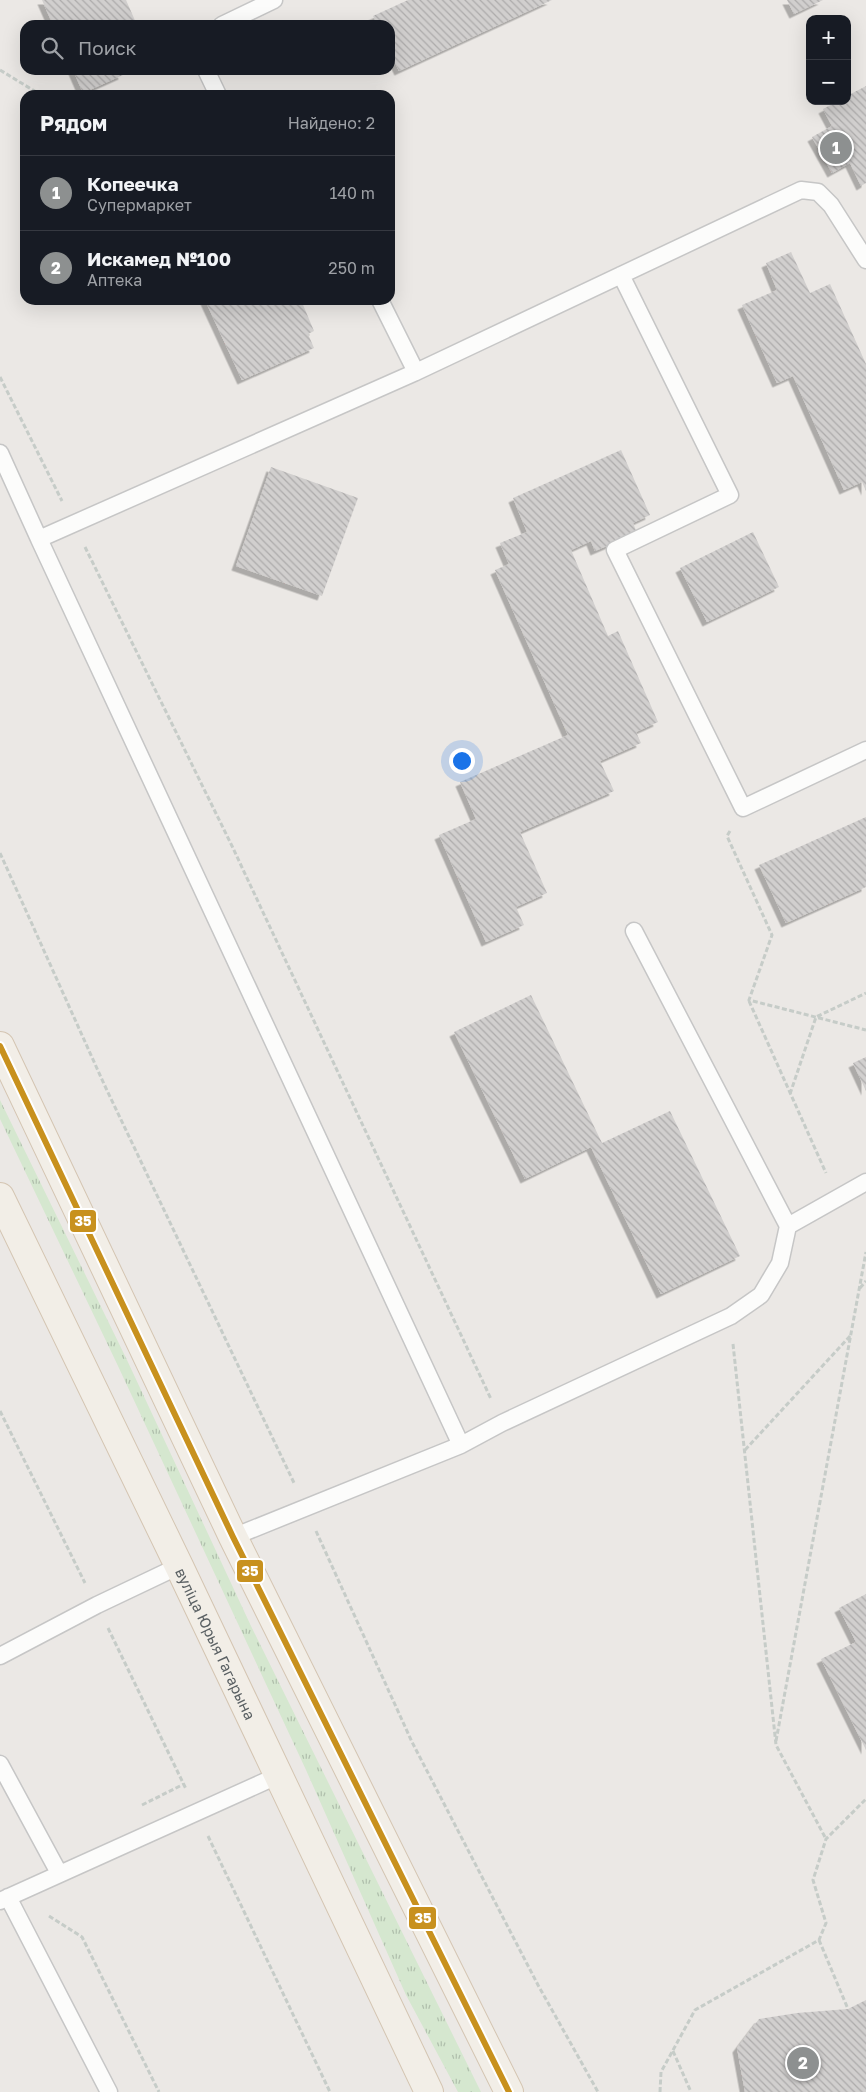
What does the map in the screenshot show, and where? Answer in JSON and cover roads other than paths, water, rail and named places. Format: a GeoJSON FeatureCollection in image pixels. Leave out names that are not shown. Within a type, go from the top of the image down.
{"type":"FeatureCollection","features":[{"type":"Feature","properties":{"kind":"main road"},"geometry":{"type":"LineString","coordinates":[[0,1046],[233,1538],[509,2092]]}},
{"type":"Feature","properties":{"kind":"main road","name":"вуліца Юрыя Гагарына"},"geometry":{"type":"LineString","coordinates":[[0,1197],[179,1566],[277,1776],[429,2092]]}},
{"type":"Feature","properties":{"kind":"lane"},"geometry":{"type":"LineString","coordinates":[[232,20],[274,0]]}},
{"type":"Feature","properties":{"kind":"lane"},"geometry":{"type":"LineString","coordinates":[[208,75],[216,90]]}},
{"type":"Feature","properties":{"kind":"lane"},"geometry":{"type":"LineString","coordinates":[[39,539],[416,372],[801,190],[818,192],[831,205],[866,260]]}},
{"type":"Feature","properties":{"kind":"lane"},"geometry":{"type":"LineString","coordinates":[[621,275],[730,495],[615,550],[743,808],[866,750]]}},
{"type":"Feature","properties":{"kind":"lane"},"geometry":{"type":"LineString","coordinates":[[382,305],[416,372]]}},
{"type":"Feature","properties":{"kind":"lane"},"geometry":{"type":"LineString","coordinates":[[0,453],[461,1445]]}},
{"type":"Feature","properties":{"kind":"lane"},"geometry":{"type":"LineString","coordinates":[[233,1538],[461,1445],[502,1423],[730,1316],[761,1295],[780,1263],[788,1226],[634,931]]}},
{"type":"Feature","properties":{"kind":"lane"},"geometry":{"type":"LineString","coordinates":[[788,1226],[866,1182]]}},
{"type":"Feature","properties":{"kind":"lane"},"geometry":{"type":"LineString","coordinates":[[0,1656],[97,1605],[179,1566]]}},
{"type":"Feature","properties":{"kind":"lane"},"geometry":{"type":"LineString","coordinates":[[0,1764],[59,1873]]}},
{"type":"Feature","properties":{"kind":"lane"},"geometry":{"type":"LineString","coordinates":[[109,2092],[8,1897],[277,1776]]}},
{"type":"Feature","properties":{"kind":"place","name":"Копеечка"},"geometry":{"type":"Point","coordinates":[836,148]}},
{"type":"Feature","properties":{"kind":"place","name":"Искамед №100"},"geometry":{"type":"Point","coordinates":[803,2063]}}]}
